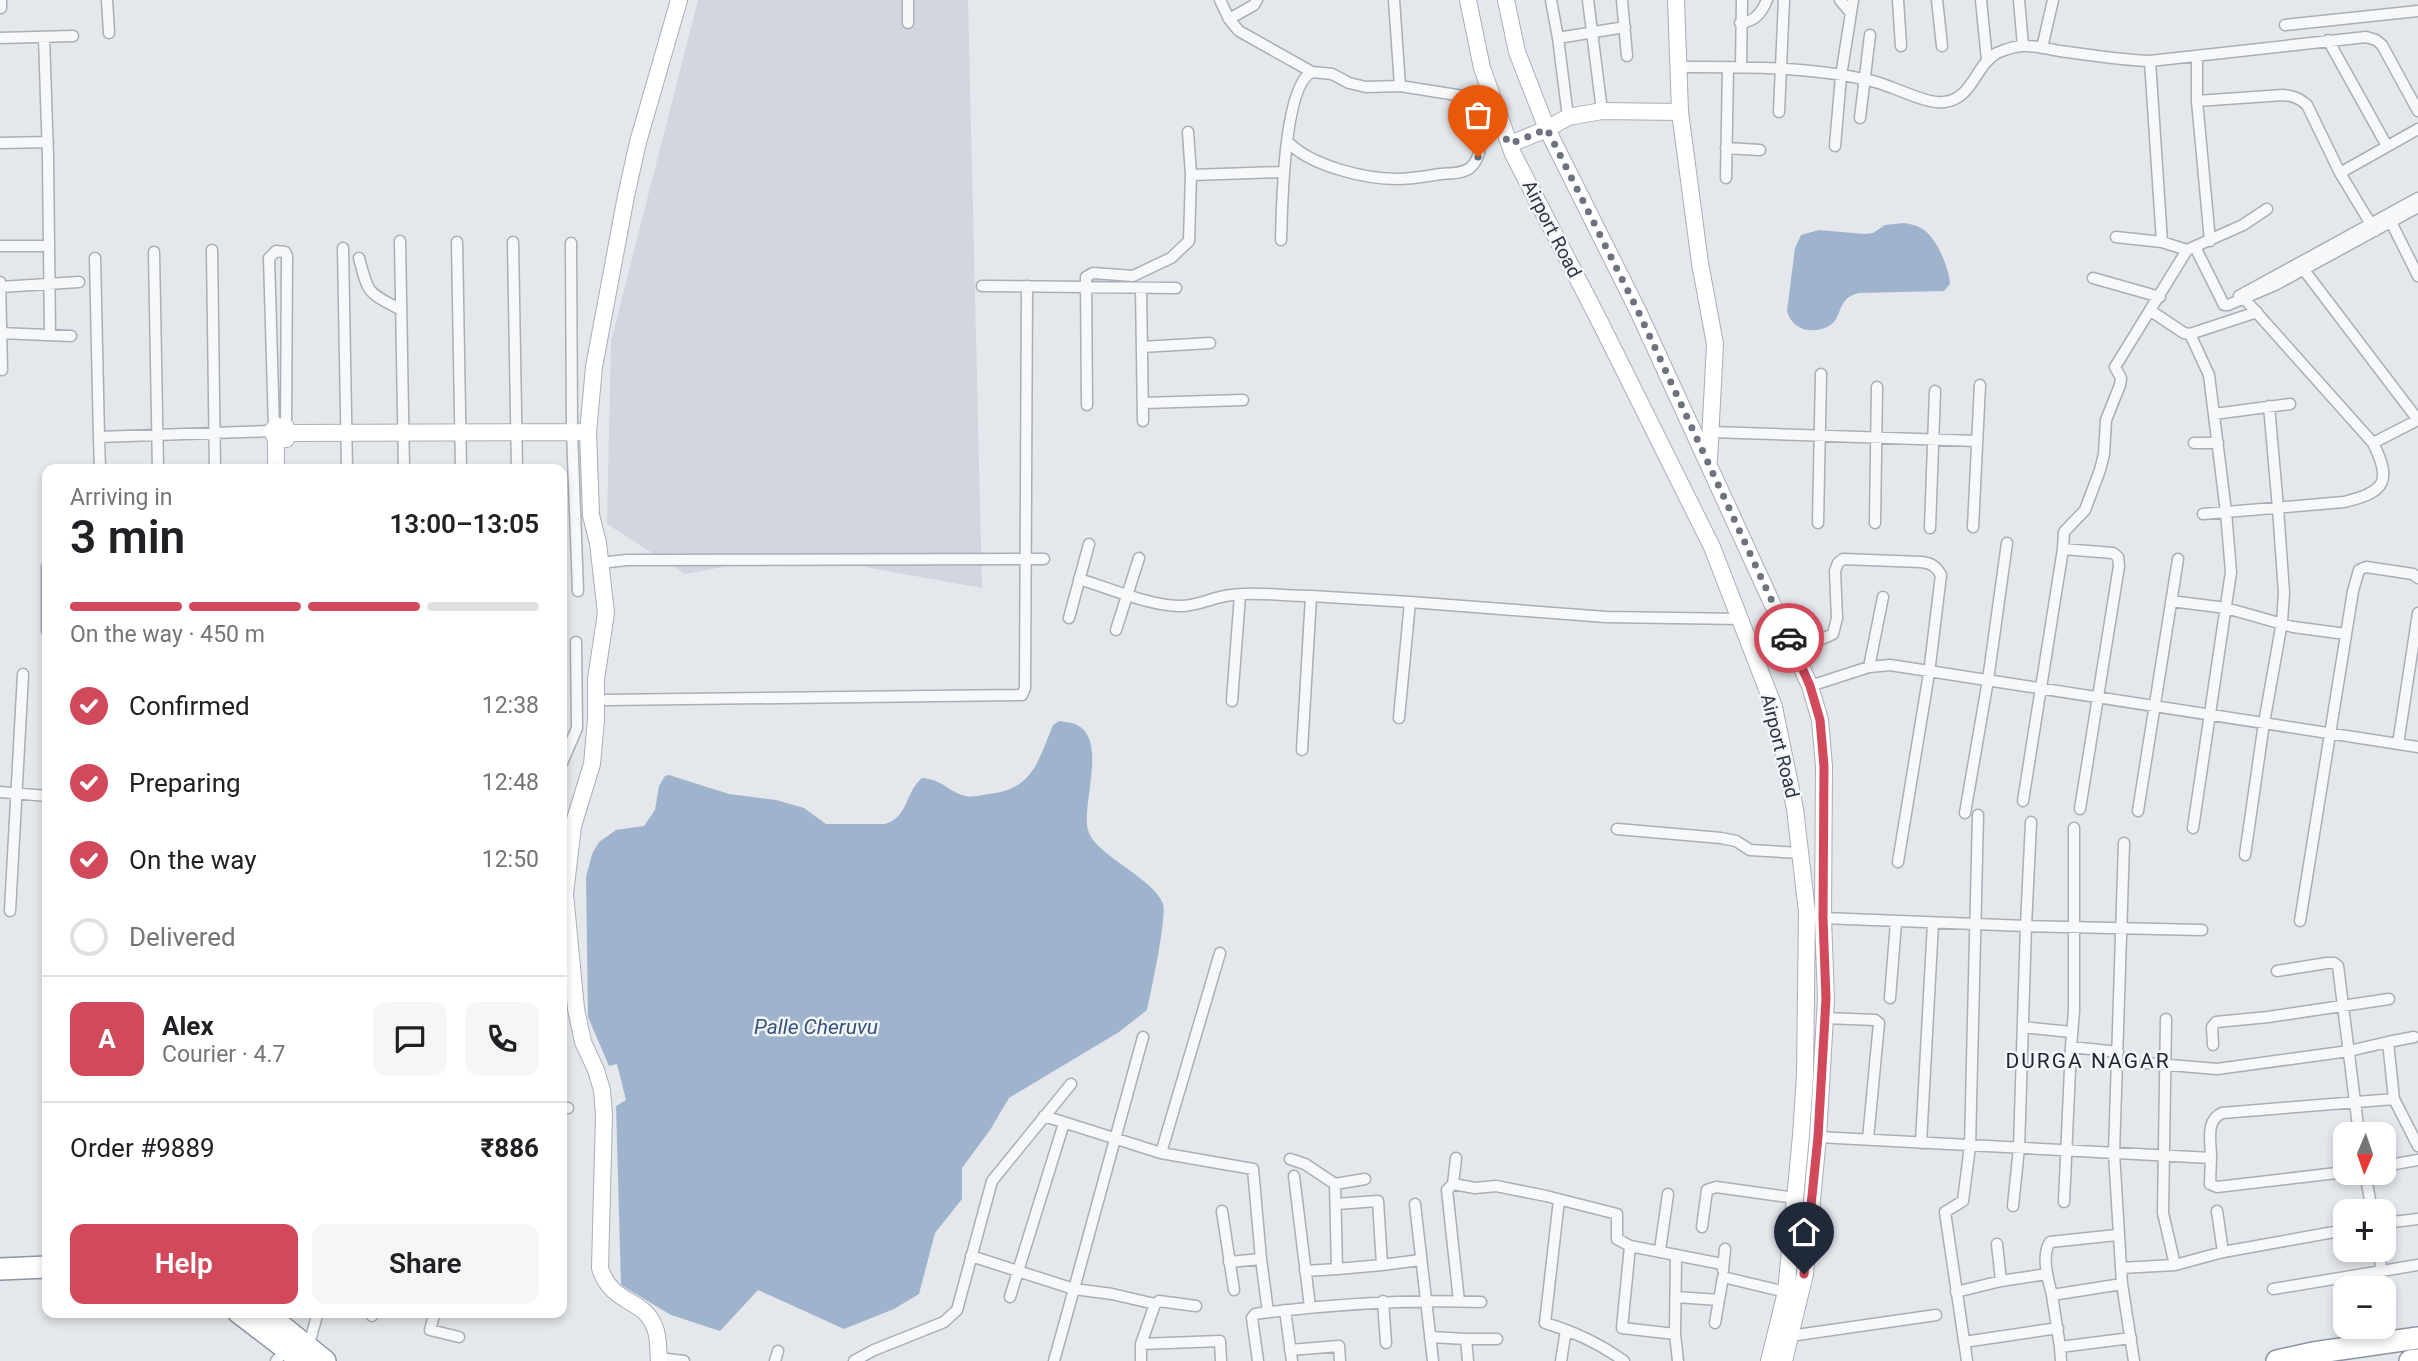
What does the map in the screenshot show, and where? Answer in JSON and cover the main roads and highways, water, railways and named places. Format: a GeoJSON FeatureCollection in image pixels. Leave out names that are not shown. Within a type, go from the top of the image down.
{"type":"FeatureCollection","features":[{"type":"Feature","properties":{"kind":"highway"},"geometry":{"type":"LineString","coordinates":[[0,1257],[42,1255]]}},
{"type":"Feature","properties":{"kind":"highway"},"geometry":{"type":"LineString","coordinates":[[0,1269],[42,1267]]}},
{"type":"Feature","properties":{"kind":"highway"},"geometry":{"type":"LineString","coordinates":[[246,1318],[299,1356]]}},
{"type":"Feature","properties":{"kind":"highway"},"geometry":{"type":"LineString","coordinates":[[269,1318],[299,1356]]}},
{"type":"Feature","properties":{"kind":"highway"},"geometry":{"type":"LineString","coordinates":[[2277,1361],[2418,1338]]}},
{"type":"Feature","properties":{"kind":"highway"},"geometry":{"type":"LineString","coordinates":[[2410,1361],[2418,1360]]}},
{"type":"Feature","properties":{"kind":"main road"},"geometry":{"type":"LineString","coordinates":[[567,877],[573,826],[592,764],[596,679],[606,613],[580,431],[638,142],[679,0]]}},
{"type":"Feature","properties":{"kind":"main road","name":"Airport Road"},"geometry":{"type":"LineString","coordinates":[[1468,0],[1482,68],[1510,144],[1712,547],[1774,707],[1796,808],[1807,912],[1805,1075],[1801,1136],[1786,1292],[1769,1361]]}},
{"type":"Feature","properties":{"kind":"main road","name":"Airport Road"},"geometry":{"type":"LineString","coordinates":[[1506,0],[1517,52],[1547,129],[1638,311],[1709,463],[1810,686],[1820,720],[1824,766],[1825,1018],[1818,1137],[1804,1274],[1784,1361]]}},
{"type":"Feature","properties":{"kind":"main road","name":"Airport Road"},"geometry":{"type":"LineString","coordinates":[[1676,0],[1680,111],[1700,262],[1715,344],[1709,463]]}},
{"type":"Feature","properties":{"kind":"main road"},"geometry":{"type":"LineString","coordinates":[[1510,144],[1568,117],[1602,111],[1680,111]]}},
{"type":"Feature","properties":{"kind":"main road"},"geometry":{"type":"LineString","coordinates":[[280,433],[580,431]]}},
{"type":"Feature","properties":{"kind":"main road"},"geometry":{"type":"LineString","coordinates":[[277,464],[280,433]]}},
{"type":"Feature","properties":{"kind":"main road"},"geometry":{"type":"LineString","coordinates":[[280,433],[285,464]]}},
{"type":"Feature","properties":{"kind":"main road"},"geometry":{"type":"LineString","coordinates":[[567,915],[576,1009],[583,1042],[602,1090],[604,1114],[600,1268],[611,1292],[648,1314],[656,1329],[659,1360]]}},
{"type":"Feature","properties":{"kind":"main road"},"geometry":{"type":"LineString","coordinates":[[1801,1136],[1818,1137]]}},
{"type":"Feature","properties":{"kind":"water"},"geometry":{"type":"Polygon","coordinates":[[[1885,225],[1915,225],[1927,232],[1937,245],[1949,277],[1950,284],[1944,291],[1858,293],[1846,300],[1834,322],[1823,329],[1803,329],[1793,323],[1787,311],[1795,248],[1801,235],[1819,230],[1873,233],[1885,225]]]}},
{"type":"Feature","properties":{"kind":"water","name":"Palle Cheruvu"},"geometry":{"type":"Polygon","coordinates":[[[1059,721],[1075,724],[1085,731],[1090,743],[1092,772],[1087,818],[1088,830],[1093,839],[1148,885],[1163,904],[1161,939],[1147,1010],[1119,1032],[1009,1098],[962,1168],[962,1199],[935,1233],[919,1294],[894,1309],[844,1329],[758,1290],[720,1331],[671,1315],[621,1285],[616,1106],[626,1100],[617,1064],[609,1066],[588,1017],[586,877],[592,854],[599,842],[616,830],[644,826],[655,810],[659,786],[665,776],[669,775],[729,794],[776,800],[804,808],[826,824],[885,824],[899,816],[912,790],[922,778],[935,781],[968,797],[1015,787],[1032,772],[1053,725],[1059,721]]]}},
{"type":"Feature","properties":{"kind":"district","name":"DURGA NAGAR"},"geometry":{"type":"Point","coordinates":[2088,1061]}}]}
